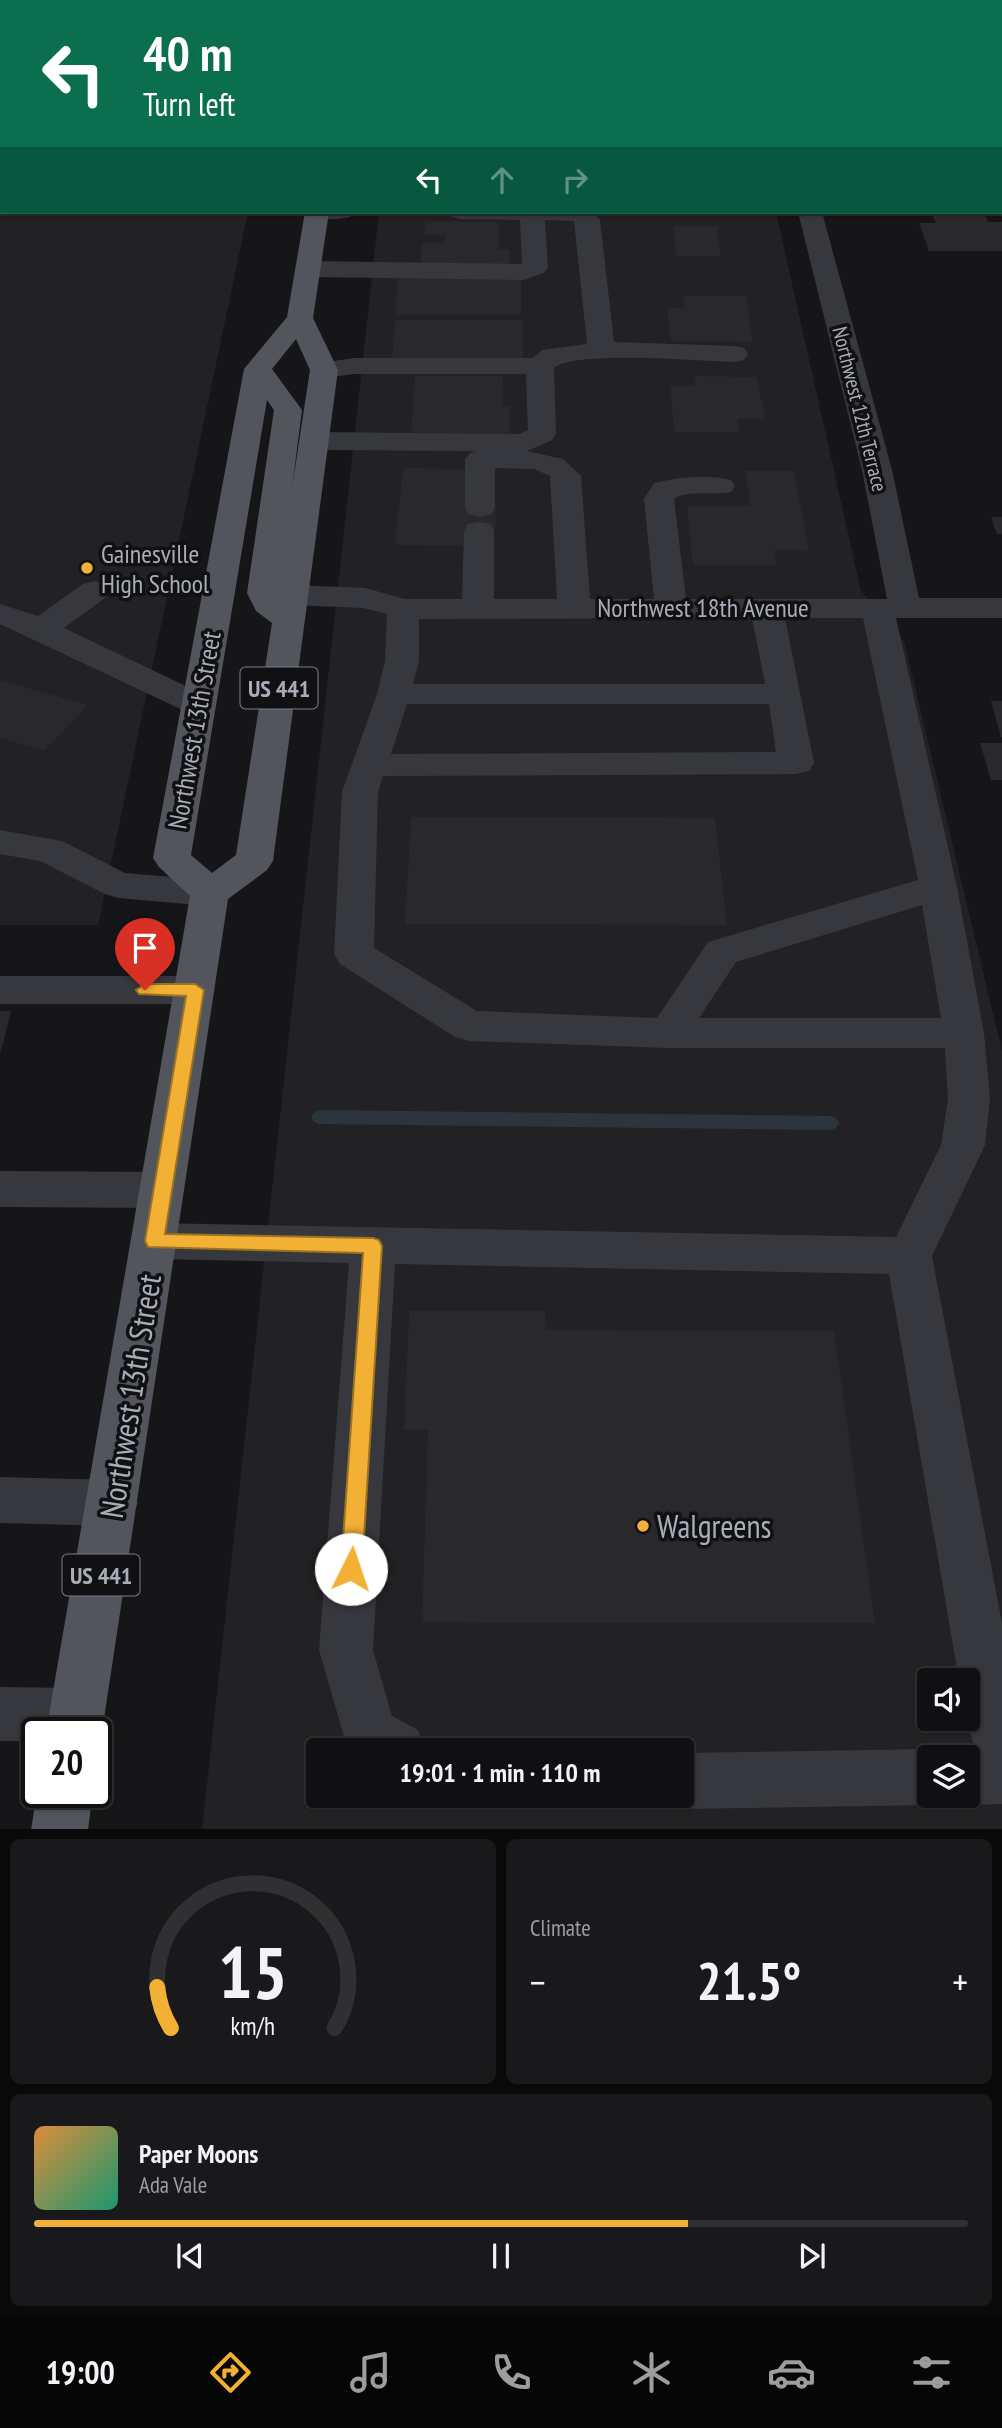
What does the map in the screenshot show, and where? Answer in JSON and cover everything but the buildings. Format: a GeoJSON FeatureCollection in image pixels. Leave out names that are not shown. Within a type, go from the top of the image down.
{"type":"FeatureCollection","features":[{"type":"Feature","properties":{"kind":"main road"},"geometry":{"type":"LineString","coordinates":[[317,214],[300,318],[324,370]]}},
{"type":"Feature","properties":{"kind":"main road","name":"Northwest 13th Street"},"geometry":{"type":"LineString","coordinates":[[77,1717],[210,893],[172,858],[258,369],[300,318]]}},
{"type":"Feature","properties":{"kind":"main road"},"geometry":{"type":"LineString","coordinates":[[258,369],[288,410],[263,593],[267,604],[291,608]]}},
{"type":"Feature","properties":{"kind":"main road","name":"US 441"},"geometry":{"type":"LineString","coordinates":[[210,893],[254,861],[324,370]]}},
{"type":"Feature","properties":{"kind":"main road"},"geometry":{"type":"LineString","coordinates":[[59,1829],[62,1808]]}},
{"type":"Feature","properties":{"kind":"street"},"geometry":{"type":"LineString","coordinates":[[308,269],[523,272],[535,268],[532,214]]}},
{"type":"Feature","properties":{"kind":"street"},"geometry":{"type":"LineString","coordinates":[[565,214],[581,215],[588,220],[601,350]]}},
{"type":"Feature","properties":{"kind":"street","name":"Northwest 12th Terrace"},"geometry":{"type":"LineString","coordinates":[[811,214],[877,470],[891,607],[964,1033],[969,1099],[963,1145],[909,1256]]}},
{"type":"Feature","properties":{"kind":"street"},"geometry":{"type":"LineString","coordinates":[[324,370],[354,366],[540,366],[552,356],[601,350],[734,354]]}},
{"type":"Feature","properties":{"kind":"street"},"geometry":{"type":"LineString","coordinates":[[313,451],[524,443],[537,439],[542,434],[540,366]]}},
{"type":"Feature","properties":{"kind":"street"},"geometry":{"type":"LineString","coordinates":[[313,451],[548,464],[562,470],[566,476],[574,608]]}},
{"type":"Feature","properties":{"kind":"street"},"geometry":{"type":"LineString","coordinates":[[478,608],[480,459]]}},
{"type":"Feature","properties":{"kind":"street"},"geometry":{"type":"LineString","coordinates":[[671,608],[659,499],[665,489],[720,486]]}},
{"type":"Feature","properties":{"kind":"street"},"geometry":{"type":"LineString","coordinates":[[41,629],[93,591]]}},
{"type":"Feature","properties":{"kind":"street"},"geometry":{"type":"LineString","coordinates":[[364,778],[796,763],[766,607]]}},
{"type":"Feature","properties":{"kind":"street","name":"Northwest 18th Avenue"},"geometry":{"type":"LineString","coordinates":[[291,608],[369,622],[403,608],[1002,608]]}},
{"type":"Feature","properties":{"kind":"street"},"geometry":{"type":"LineString","coordinates":[[403,608],[401,662],[394,694],[364,778],[354,954],[469,1026],[668,1033],[964,1033]]}},
{"type":"Feature","properties":{"kind":"street"},"geometry":{"type":"LineString","coordinates":[[0,614],[17,618],[199,705]]}},
{"type":"Feature","properties":{"kind":"street"},"geometry":{"type":"LineString","coordinates":[[394,694],[784,694]]}},
{"type":"Feature","properties":{"kind":"street"},"geometry":{"type":"LineString","coordinates":[[0,842],[49,850],[118,885],[210,893]]}},
{"type":"Feature","properties":{"kind":"street"},"geometry":{"type":"LineString","coordinates":[[668,1033],[722,952],[938,887]]}},
{"type":"Feature","properties":{"kind":"street"},"geometry":{"type":"LineString","coordinates":[[0,990],[195,990]]}},
{"type":"Feature","properties":{"kind":"street"},"geometry":{"type":"LineString","coordinates":[[0,1189],[162,1190]]}},
{"type":"Feature","properties":{"kind":"street"},"geometry":{"type":"LineString","coordinates":[[155,1241],[909,1256],[995,1730],[1002,1740]]}},
{"type":"Feature","properties":{"kind":"street"},"geometry":{"type":"LineString","coordinates":[[373,1246],[346,1650],[369,1734],[376,1738]]}},
{"type":"Feature","properties":{"kind":"street"},"geometry":{"type":"LineString","coordinates":[[0,1500],[113,1503]]}},
{"type":"Feature","properties":{"kind":"street"},"geometry":{"type":"LineString","coordinates":[[0,1714],[23,1717]]}},
{"type":"Feature","properties":{"kind":"street"},"geometry":{"type":"LineString","coordinates":[[980,1777],[1002,1776]]}},
{"type":"Feature","properties":{"kind":"street"},"geometry":{"type":"LineString","coordinates":[[694,1781],[917,1777]]}},
{"type":"Feature","properties":{"kind":"shaded area","name":"Gainesville High School"},"geometry":{"type":"Polygon","coordinates":[[[0,214],[248,214],[98,925],[0,925],[0,214]]]}},
{"type":"Feature","properties":{"kind":"shaded area"},"geometry":{"type":"Polygon","coordinates":[[[379,214],[776,214],[861,591],[904,641],[1002,1051],[1002,1829],[202,1829],[379,214]]]}},
{"type":"Feature","properties":{"kind":"waterway"},"geometry":{"type":"LineString","coordinates":[[320,1117],[830,1123]]}},
{"type":"Feature","properties":{"kind":"place","name":"Gainesville High School"},"geometry":{"type":"Point","coordinates":[87,568]}},
{"type":"Feature","properties":{"kind":"place","name":"Walgreens"},"geometry":{"type":"Point","coordinates":[643,1526]}},
{"type":"Feature","properties":{"kind":"route"},"geometry":{"type":"LineString","coordinates":[[145,990],[195,990],[155,1241],[373,1246],[351,1569]]}}]}
